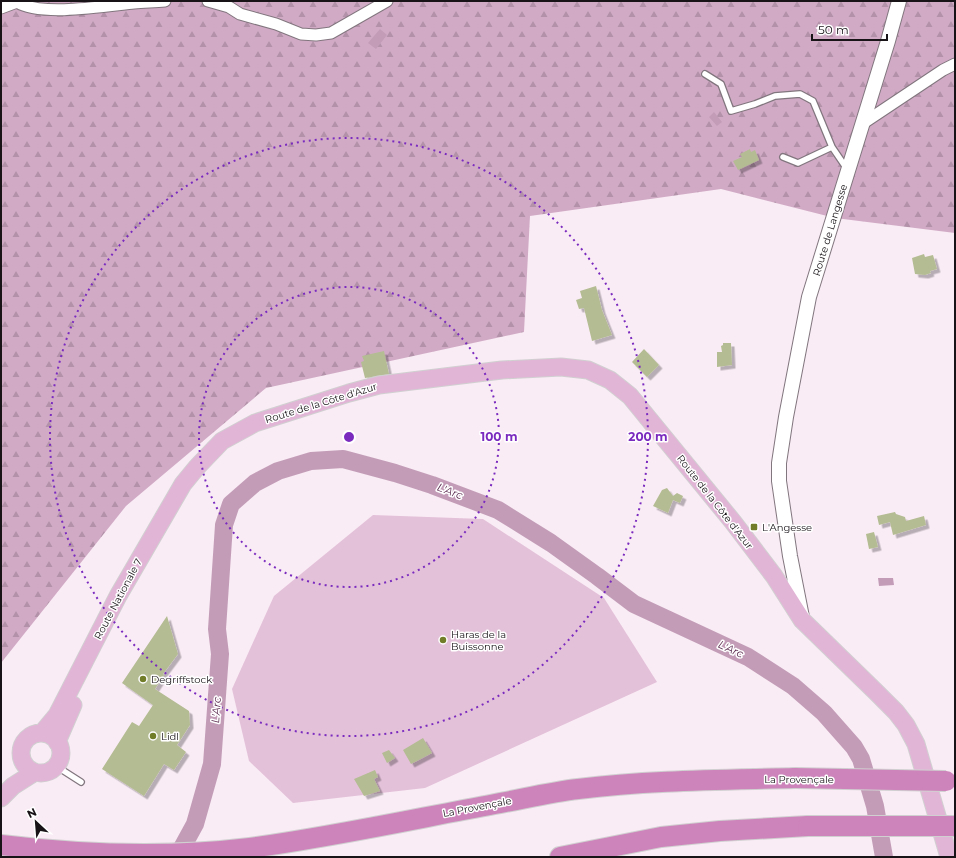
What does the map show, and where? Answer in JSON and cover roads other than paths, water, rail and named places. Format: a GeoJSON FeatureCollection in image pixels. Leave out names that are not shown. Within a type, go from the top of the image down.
{"type":"FeatureCollection","features":[{"type":"Feature","properties":{"kind":"highway","name":"La Provençale"},"geometry":{"type":"LineString","coordinates":[[1,845],[49,851],[112,854],[194,854],[250,848],[339,834],[577,789],[646,783],[795,778],[951,781]]}},
{"type":"Feature","properties":{"kind":"highway"},"geometry":{"type":"LineString","coordinates":[[560,857],[661,837],[720,831],[808,826],[955,826]]}},
{"type":"Feature","properties":{"kind":"main road","name":"Route de la Côte d'Azur"},"geometry":{"type":"LineString","coordinates":[[212,452],[222,441],[255,423],[342,395],[380,385],[531,368],[561,367],[588,370],[610,380],[630,396],[733,522],[774,576],[802,620],[896,712],[906,725],[916,744],[948,857]]}},
{"type":"Feature","properties":{"kind":"main road","name":"Route Nationale 7"},"geometry":{"type":"LineString","coordinates":[[42,733],[57,715],[118,596],[183,484],[212,452]]}},
{"type":"Feature","properties":{"kind":"main road","name":"Route Nationale 7"},"geometry":{"type":"LineString","coordinates":[[57,742],[66,719],[146,559],[197,467]]}},
{"type":"Feature","properties":{"kind":"main road"},"geometry":{"type":"LineString","coordinates":[[42,733],[48,734],[57,742],[60,747],[61,754],[59,760],[56,766],[46,772],[34,772],[29,769],[22,759],[20,753],[22,746],[29,736],[42,733]]}},
{"type":"Feature","properties":{"kind":"main road"},"geometry":{"type":"LineString","coordinates":[[1,787],[8,780],[22,759]]}},
{"type":"Feature","properties":{"kind":"main road"},"geometry":{"type":"LineString","coordinates":[[1,798],[13,786],[34,772]]}},
{"type":"Feature","properties":{"kind":"street"},"geometry":{"type":"LineString","coordinates":[[1,8],[17,2],[22,6],[51,10],[95,8],[165,1]]}},
{"type":"Feature","properties":{"kind":"street"},"geometry":{"type":"LineString","coordinates":[[208,1],[229,7],[240,14],[276,24],[301,34],[316,35],[331,33],[387,1]]}},
{"type":"Feature","properties":{"kind":"street","name":"Route de Langesse"},"geometry":{"type":"LineString","coordinates":[[802,620],[790,556],[779,481],[779,463],[786,417],[809,297],[899,1]]}},
{"type":"Feature","properties":{"kind":"street"},"geometry":{"type":"LineString","coordinates":[[862,124],[943,70],[955,64]]}},
{"type":"Feature","properties":{"kind":"lane"},"geometry":{"type":"LineString","coordinates":[[705,74],[720,84],[731,111],[756,104],[775,96],[800,94],[813,101],[832,146],[848,171]]}},
{"type":"Feature","properties":{"kind":"lane"},"geometry":{"type":"LineString","coordinates":[[783,157],[798,163],[832,146]]}},
{"type":"Feature","properties":{"kind":"lane"},"geometry":{"type":"LineString","coordinates":[[56,766],[81,782]]}},
{"type":"Feature","properties":{"kind":"waterway","name":"L'Arc"},"geometry":{"type":"LineString","coordinates":[[177,857],[195,824],[212,764],[220,654],[217,629],[224,525],[231,504],[255,483],[278,471],[311,461],[343,459],[432,485],[498,510],[551,543],[634,604],[748,657],[793,686],[824,713],[854,747],[861,759],[875,806],[884,857]]}},
{"type":"Feature","properties":{"kind":"place","name":"L'Angesse"},"geometry":{"type":"Point","coordinates":[754,527]}},
{"type":"Feature","properties":{"kind":"place","name":"Haras de la Buissonne"},"geometry":{"type":"Point","coordinates":[443,640]}},
{"type":"Feature","properties":{"kind":"place","name":"Degriffstock"},"geometry":{"type":"Point","coordinates":[143,679]}},
{"type":"Feature","properties":{"kind":"place","name":"Lidl"},"geometry":{"type":"Point","coordinates":[153,736]}}]}
